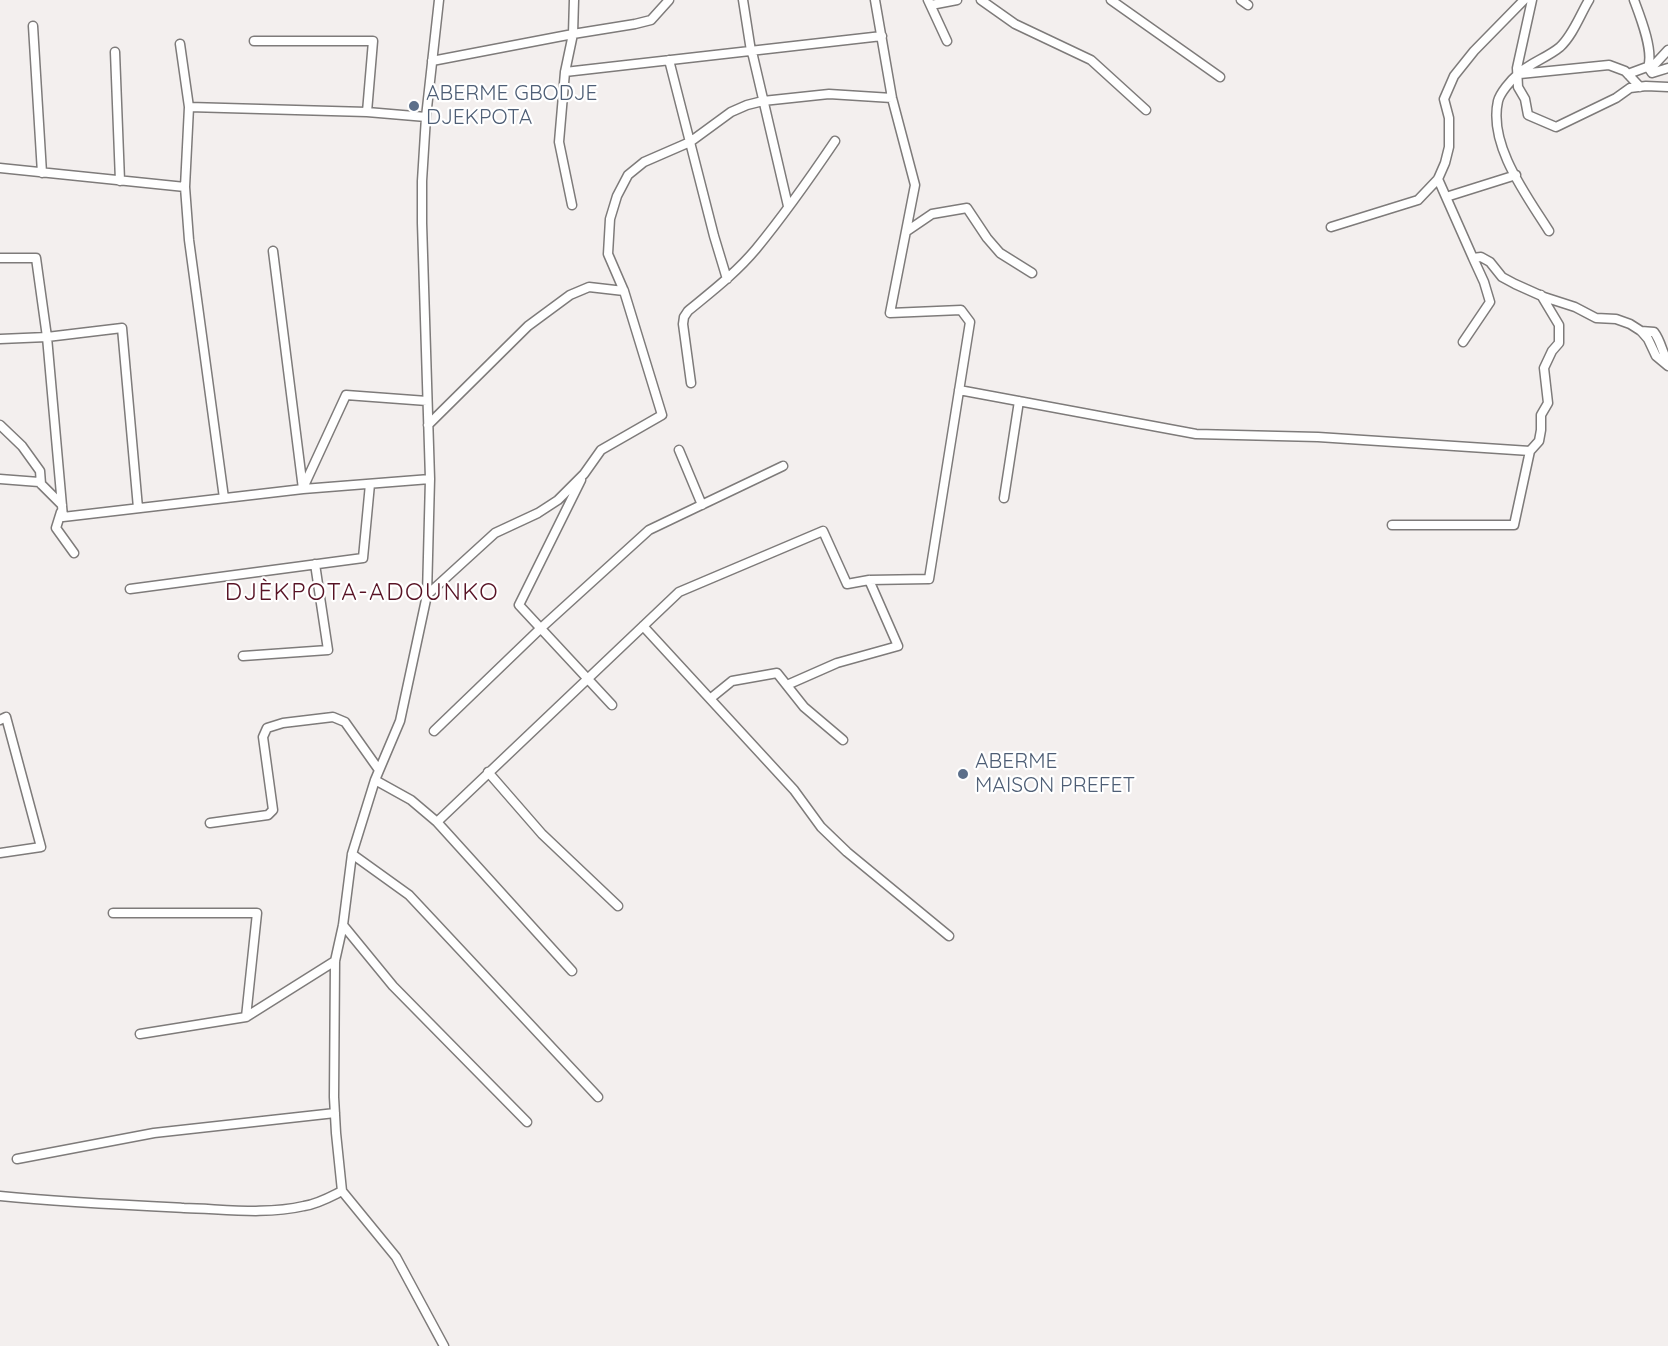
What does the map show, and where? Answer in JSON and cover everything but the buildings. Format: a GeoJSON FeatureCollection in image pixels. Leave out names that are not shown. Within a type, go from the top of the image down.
{"type":"FeatureCollection","features":[{"type":"Feature","properties":{"kind":"street"},"geometry":{"type":"LineString","coordinates":[[439,0],[426,117],[422,180],[430,479],[427,595],[400,720],[375,780],[352,854],[343,925],[335,961],[335,1113],[342,1191],[396,1257],[444,1346]]}},
{"type":"Feature","properties":{"kind":"street"},"geometry":{"type":"LineString","coordinates":[[572,205],[560,142],[565,72],[573,34],[574,0]]}},
{"type":"Feature","properties":{"kind":"street"},"geometry":{"type":"LineString","coordinates":[[432,61],[651,20],[669,0]]}},
{"type":"Feature","properties":{"kind":"street"},"geometry":{"type":"LineString","coordinates":[[743,0],[751,51],[788,206]]}},
{"type":"Feature","properties":{"kind":"street"},"geometry":{"type":"LineString","coordinates":[[437,822],[679,592],[823,531],[847,584],[869,580],[930,579],[970,322],[961,310],[890,313],[915,185],[892,98],[875,0]]}},
{"type":"Feature","properties":{"kind":"street"},"geometry":{"type":"LineString","coordinates":[[947,41],[930,3],[957,0]]}},
{"type":"Feature","properties":{"kind":"street"},"geometry":{"type":"LineString","coordinates":[[981,0],[1015,24],[1090,60],[1146,110]]}},
{"type":"Feature","properties":{"kind":"street"},"geometry":{"type":"LineString","coordinates":[[1111,0],[1220,77]]}},
{"type":"Feature","properties":{"kind":"street"},"geometry":{"type":"LineString","coordinates":[[1331,227],[1418,200],[1438,179],[1449,147],[1449,118],[1444,99],[1454,76],[1474,51],[1524,0]]}},
{"type":"Feature","properties":{"kind":"street"},"geometry":{"type":"LineString","coordinates":[[1532,0],[1517,68],[1518,87],[1526,99],[1528,115],[1556,127],[1616,98],[1630,88],[1668,87]]}},
{"type":"Feature","properties":{"kind":"street"},"geometry":{"type":"LineString","coordinates":[[1550,231],[1502,148],[1496,125],[1498,99],[1517,74],[1560,47],[1572,31],[1588,0]]}},
{"type":"Feature","properties":{"kind":"street"},"geometry":{"type":"LineString","coordinates":[[1635,0],[1650,60],[1648,67],[1652,73],[1668,68]]}},
{"type":"Feature","properties":{"kind":"street"},"geometry":{"type":"LineString","coordinates":[[33,26],[42,172]]}},
{"type":"Feature","properties":{"kind":"street"},"geometry":{"type":"LineString","coordinates":[[565,72],[882,36]]}},
{"type":"Feature","properties":{"kind":"street"},"geometry":{"type":"LineString","coordinates":[[254,41],[373,41],[367,112]]}},
{"type":"Feature","properties":{"kind":"street"},"geometry":{"type":"LineString","coordinates":[[180,44],[189,107],[185,187],[189,240],[225,498]]}},
{"type":"Feature","properties":{"kind":"street"},"geometry":{"type":"LineString","coordinates":[[1628,74],[1654,64],[1668,50]]}},
{"type":"Feature","properties":{"kind":"street"},"geometry":{"type":"LineString","coordinates":[[115,52],[120,181]]}},
{"type":"Feature","properties":{"kind":"street"},"geometry":{"type":"LineString","coordinates":[[669,60],[727,279]]}},
{"type":"Feature","properties":{"kind":"street"},"geometry":{"type":"LineString","coordinates":[[1517,74],[1609,65],[1628,74],[1640,87]]}},
{"type":"Feature","properties":{"kind":"street"},"geometry":{"type":"LineString","coordinates":[[612,705],[519,605],[584,474],[601,450],[662,415],[624,291],[608,254],[610,219],[617,196],[628,176],[644,162],[690,142],[731,112],[763,101],[829,94],[892,98]]}},
{"type":"Feature","properties":{"kind":"street"},"geometry":{"type":"LineString","coordinates":[[189,107],[367,112],[426,117]]}},
{"type":"Feature","properties":{"kind":"street"},"geometry":{"type":"LineString","coordinates":[[691,383],[683,324],[684,316],[727,279],[755,250],[835,141]]}},
{"type":"Feature","properties":{"kind":"street"},"geometry":{"type":"LineString","coordinates":[[0,168],[185,187]]}},
{"type":"Feature","properties":{"kind":"street"},"geometry":{"type":"LineString","coordinates":[[1446,197],[1516,175]]}},
{"type":"Feature","properties":{"kind":"street"},"geometry":{"type":"LineString","coordinates":[[1438,179],[1484,282],[1490,302],[1463,342]]}},
{"type":"Feature","properties":{"kind":"street"},"geometry":{"type":"LineString","coordinates":[[907,231],[932,214],[967,208],[1000,253],[1032,273]]}},
{"type":"Feature","properties":{"kind":"street"},"geometry":{"type":"LineString","coordinates":[[273,251],[303,489]]}},
{"type":"Feature","properties":{"kind":"street"},"geometry":{"type":"LineString","coordinates":[[1473,258],[1481,257],[1490,262],[1502,277],[1596,318],[1616,319],[1630,324],[1648,339],[1656,356],[1668,364]]}},
{"type":"Feature","properties":{"kind":"street"},"geometry":{"type":"LineString","coordinates":[[0,258],[36,258],[47,336],[63,518],[303,489],[430,479]]}},
{"type":"Feature","properties":{"kind":"street"},"geometry":{"type":"LineString","coordinates":[[428,425],[528,326],[570,295],[589,287],[624,291]]}},
{"type":"Feature","properties":{"kind":"street"},"geometry":{"type":"LineString","coordinates":[[1392,525],[1514,525],[1530,451],[1539,441],[1542,430],[1541,415],[1548,403],[1544,368],[1552,351],[1559,343],[1559,325],[1542,295]]}},
{"type":"Feature","properties":{"kind":"street"},"geometry":{"type":"LineString","coordinates":[[0,339],[122,328],[138,508]]}},
{"type":"Feature","properties":{"kind":"street"},"geometry":{"type":"LineString","coordinates":[[1641,331],[1654,332],[1663,339],[1661,351],[1668,364]]}},
{"type":"Feature","properties":{"kind":"street"},"geometry":{"type":"LineString","coordinates":[[959,390],[1196,434],[1318,437],[1530,451]]}},
{"type":"Feature","properties":{"kind":"street"},"geometry":{"type":"LineString","coordinates":[[303,489],[346,395],[427,401]]}},
{"type":"Feature","properties":{"kind":"street"},"geometry":{"type":"LineString","coordinates":[[1004,498],[1019,401]]}},
{"type":"Feature","properties":{"kind":"street"},"geometry":{"type":"LineString","coordinates":[[0,425],[22,446],[40,471],[41,484]]}},
{"type":"Feature","properties":{"kind":"street"},"geometry":{"type":"LineString","coordinates":[[679,450],[702,505]]}},
{"type":"Feature","properties":{"kind":"street"},"geometry":{"type":"LineString","coordinates":[[434,731],[541,628],[649,530],[783,466]]}},
{"type":"Feature","properties":{"kind":"street"},"geometry":{"type":"LineString","coordinates":[[427,595],[495,533],[558,500],[584,474]]}},
{"type":"Feature","properties":{"kind":"street"},"geometry":{"type":"LineString","coordinates":[[0,479],[39,482],[62,507]]}},
{"type":"Feature","properties":{"kind":"street"},"geometry":{"type":"LineString","coordinates":[[130,589],[363,558],[370,484]]}},
{"type":"Feature","properties":{"kind":"street"},"geometry":{"type":"LineString","coordinates":[[62,507],[56,528],[74,553]]}},
{"type":"Feature","properties":{"kind":"street"},"geometry":{"type":"LineString","coordinates":[[243,656],[328,650],[315,564]]}},
{"type":"Feature","properties":{"kind":"street"},"geometry":{"type":"LineString","coordinates":[[787,685],[837,663],[898,646],[869,580]]}},
{"type":"Feature","properties":{"kind":"street"},"geometry":{"type":"LineString","coordinates":[[643,626],[794,790],[821,826],[847,852],[949,936]]}},
{"type":"Feature","properties":{"kind":"street"},"geometry":{"type":"LineString","coordinates":[[711,699],[732,681],[777,674],[804,707],[843,740]]}},
{"type":"Feature","properties":{"kind":"street"},"geometry":{"type":"LineString","coordinates":[[0,720],[6,717],[41,847],[0,853]]}},
{"type":"Feature","properties":{"kind":"street"},"geometry":{"type":"LineString","coordinates":[[210,823],[268,815],[273,810],[263,737],[267,728],[283,723],[333,717],[345,722],[379,770]]}},
{"type":"Feature","properties":{"kind":"street"},"geometry":{"type":"LineString","coordinates":[[488,772],[542,834],[618,906]]}},
{"type":"Feature","properties":{"kind":"street"},"geometry":{"type":"LineString","coordinates":[[375,780],[411,800],[437,822],[572,970]]}},
{"type":"Feature","properties":{"kind":"street"},"geometry":{"type":"LineString","coordinates":[[352,854],[409,895],[598,1097]]}},
{"type":"Feature","properties":{"kind":"street"},"geometry":{"type":"LineString","coordinates":[[113,913],[257,913],[246,1017]]}},
{"type":"Feature","properties":{"kind":"street"},"geometry":{"type":"LineString","coordinates":[[343,925],[393,986],[527,1122]]}},
{"type":"Feature","properties":{"kind":"street"},"geometry":{"type":"LineString","coordinates":[[140,1034],[246,1017],[335,961]]}},
{"type":"Feature","properties":{"kind":"street"},"geometry":{"type":"LineString","coordinates":[[16,1159],[154,1133],[335,1113]]}},
{"type":"Feature","properties":{"kind":"street"},"geometry":{"type":"LineString","coordinates":[[0,1196],[249,1211],[304,1206],[322,1201],[342,1191]]}},
{"type":"Feature","properties":{"kind":"place","name":"ABERME GBODJE DJEKPOTA"},"geometry":{"type":"Point","coordinates":[414,106]}},
{"type":"Feature","properties":{"kind":"place","name":"ABERME MAISON PREFET"},"geometry":{"type":"Point","coordinates":[963,774]}},
{"type":"Feature","properties":{"kind":"district","name":"DJÈKPOTA-ADOUNKO"},"geometry":{"type":"Point","coordinates":[362,593]}}]}
